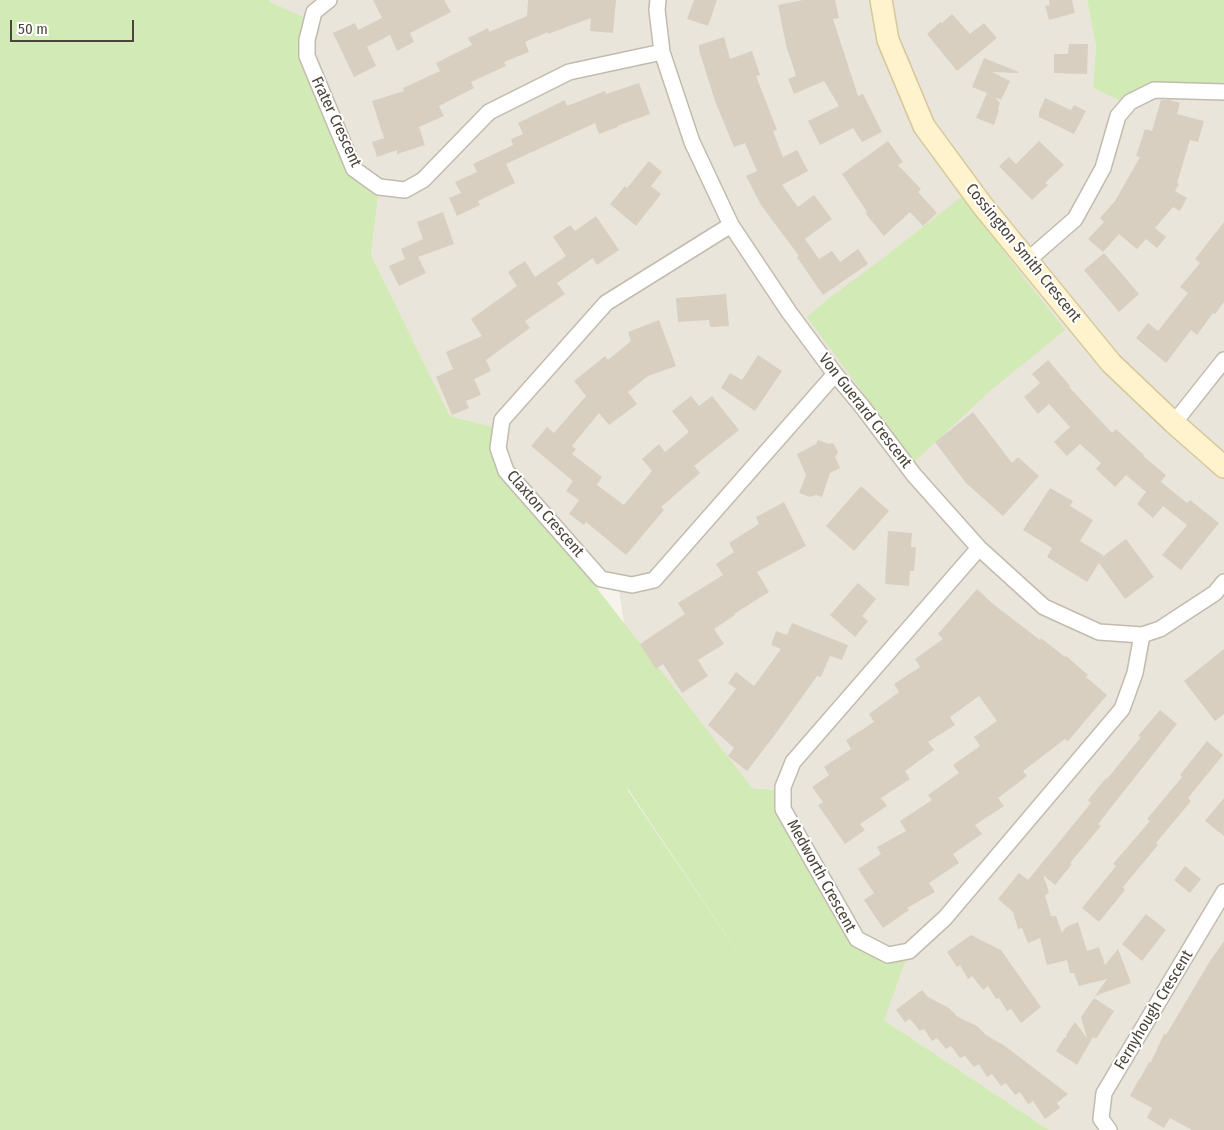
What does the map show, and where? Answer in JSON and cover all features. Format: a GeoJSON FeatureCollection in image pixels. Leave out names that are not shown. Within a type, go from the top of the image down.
{"type":"FeatureCollection","features":[{"type":"Feature","properties":{"kind":"street","name":"Frater Crescent"},"geometry":{"type":"LineString","coordinates":[[329,0],[314,12],[307,40],[306,56],[354,169],[379,187],[405,190],[423,180],[488,112],[569,72],[662,52]]}},
{"type":"Feature","properties":{"kind":"street","name":"Von Guerard Crescent"},"geometry":{"type":"LineString","coordinates":[[658,0],[657,10],[662,52],[692,142],[731,225],[789,312],[835,374],[914,475],[979,548],[1044,607],[1099,632],[1142,635],[1160,629],[1215,592],[1224,582]]}},
{"type":"Feature","properties":{"kind":"street","name":"Cossington Smith Crescent"},"geometry":{"type":"LineString","coordinates":[[881,0],[888,40],[924,126],[982,205],[1111,363],[1224,467]]}},
{"type":"Feature","properties":{"kind":"street"},"geometry":{"type":"LineString","coordinates":[[1028,260],[1075,219],[1103,168],[1118,116],[1130,102],[1154,90],[1224,92]]}},
{"type":"Feature","properties":{"kind":"street","name":"Claxton Crescent"},"geometry":{"type":"LineString","coordinates":[[731,225],[606,303],[502,420],[498,448],[506,471],[601,580],[632,585],[654,580],[835,374]]}},
{"type":"Feature","properties":{"kind":"street"},"geometry":{"type":"LineString","coordinates":[[1174,423],[1224,360]]}},
{"type":"Feature","properties":{"kind":"street","name":"Medworth Crescent"},"geometry":{"type":"LineString","coordinates":[[979,548],[793,762],[783,787],[783,808],[857,939],[888,955],[909,951],[945,918],[1122,709],[1135,673],[1142,635]]}},
{"type":"Feature","properties":{"kind":"street","name":"Fernyhough Crescent"},"geometry":{"type":"LineString","coordinates":[[1109,1130],[1101,1119],[1104,1093],[1224,892]]}},
{"type":"Feature","properties":{"kind":"shaded area"},"geometry":{"type":"Polygon","coordinates":[[[269,0],[1087,0],[1096,46],[1093,89],[1224,92],[1224,1130],[1049,1130],[884,1020],[882,952],[857,939],[776,790],[752,788],[626,638],[618,583],[601,579],[506,471],[501,429],[450,416],[371,255],[379,187],[354,169],[269,0]]]}},
{"type":"Feature","properties":{"kind":"green space"},"geometry":{"type":"Polygon","coordinates":[[[0,0],[269,0],[305,18],[307,57],[354,169],[379,187],[371,255],[450,416],[501,429],[506,471],[752,788],[776,790],[857,939],[882,952],[909,951],[884,1020],[1049,1130],[0,1130],[0,0]],[[627,789],[763,990],[628,789],[627,789]]]}},
{"type":"Feature","properties":{"kind":"green space"},"geometry":{"type":"Polygon","coordinates":[[[1087,0],[1224,0],[1224,92],[1194,90],[1119,100],[1093,88],[1096,46],[1087,0]]]}},
{"type":"Feature","properties":{"kind":"green space"},"geometry":{"type":"Polygon","coordinates":[[[964,195],[1010,260],[1065,330],[991,390],[914,462],[807,317],[964,195]]]}},
{"type":"Feature","properties":{"kind":"building"},"geometry":{"type":"Polygon","coordinates":[[[373,0],[444,0],[451,12],[410,33],[414,42],[397,51],[390,35],[367,47],[376,66],[354,77],[333,33],[355,23],[358,30],[382,18],[373,0]]]}},
{"type":"Feature","properties":{"kind":"building"},"geometry":{"type":"Polygon","coordinates":[[[528,0],[616,0],[613,33],[590,31],[591,18],[548,34],[548,32],[525,42],[529,52],[504,62],[506,66],[471,82],[474,88],[439,106],[444,116],[419,127],[425,145],[397,154],[397,150],[377,157],[372,142],[384,138],[372,101],[404,91],[403,88],[440,71],[436,63],[472,45],[468,38],[488,28],[489,32],[527,16],[528,0]]]}},
{"type":"Feature","properties":{"kind":"building"},"geometry":{"type":"Polygon","coordinates":[[[694,0],[717,0],[708,26],[687,19],[694,0]]]}},
{"type":"Feature","properties":{"kind":"building"},"geometry":{"type":"Polygon","coordinates":[[[803,0],[835,0],[839,18],[833,19],[858,96],[863,94],[882,132],[862,142],[853,128],[820,145],[808,121],[839,106],[824,81],[794,94],[788,79],[796,76],[786,45],[778,5],[803,0]]]}},
{"type":"Feature","properties":{"kind":"building"},"geometry":{"type":"Polygon","coordinates":[[[1049,0],[1072,0],[1075,13],[1049,20],[1045,6],[1050,5],[1049,0]]]}},
{"type":"Feature","properties":{"kind":"building"},"geometry":{"type":"Polygon","coordinates":[[[952,14],[970,34],[984,23],[997,38],[957,71],[927,34],[952,14]]]}},
{"type":"Feature","properties":{"kind":"building"},"geometry":{"type":"Polygon","coordinates":[[[724,37],[730,59],[752,51],[760,75],[756,76],[777,130],[773,131],[783,157],[797,150],[808,171],[782,185],[798,207],[814,195],[832,219],[805,239],[819,259],[832,251],[840,262],[858,249],[868,264],[823,295],[797,257],[799,256],[761,205],[746,176],[757,171],[745,143],[734,147],[715,101],[699,45],[724,37]]]}},
{"type":"Feature","properties":{"kind":"building"},"geometry":{"type":"Polygon","coordinates":[[[1069,44],[1088,44],[1087,74],[1054,73],[1054,54],[1068,54],[1069,44]]]}},
{"type":"Feature","properties":{"kind":"building"},"geometry":{"type":"Polygon","coordinates":[[[984,58],[1019,72],[992,72],[1010,81],[1001,100],[995,97],[1000,103],[994,125],[976,118],[987,93],[972,87],[984,58]]]}},
{"type":"Feature","properties":{"kind":"building"},"geometry":{"type":"Polygon","coordinates":[[[639,83],[650,114],[599,134],[595,123],[506,164],[515,183],[478,201],[480,205],[457,216],[449,198],[461,193],[455,182],[477,172],[473,164],[513,145],[511,139],[523,134],[518,123],[565,100],[567,106],[605,91],[606,94],[639,83]]]}},
{"type":"Feature","properties":{"kind":"building"},"geometry":{"type":"Polygon","coordinates":[[[1045,98],[1071,110],[1074,105],[1086,111],[1074,134],[1039,117],[1039,112],[1045,98]]]}},
{"type":"Feature","properties":{"kind":"building"},"geometry":{"type":"Polygon","coordinates":[[[1161,100],[1180,103],[1177,114],[1204,121],[1198,142],[1190,140],[1177,183],[1179,184],[1175,191],[1187,198],[1180,211],[1173,207],[1155,228],[1166,237],[1157,248],[1146,239],[1137,249],[1119,234],[1103,252],[1088,239],[1104,222],[1100,218],[1115,201],[1140,157],[1136,156],[1145,129],[1152,131],[1161,100]]]}},
{"type":"Feature","properties":{"kind":"building"},"geometry":{"type":"Polygon","coordinates":[[[888,141],[903,162],[898,165],[921,189],[918,192],[937,213],[923,226],[910,212],[884,236],[865,213],[867,212],[842,174],[888,141]]]}},
{"type":"Feature","properties":{"kind":"building"},"geometry":{"type":"Polygon","coordinates":[[[1039,141],[1064,165],[1045,183],[1048,185],[1032,200],[999,166],[1009,157],[1016,164],[1039,141]]]}},
{"type":"Feature","properties":{"kind":"building"},"geometry":{"type":"Polygon","coordinates":[[[649,161],[662,172],[651,186],[661,194],[636,226],[610,204],[625,186],[627,188],[649,161]]]}},
{"type":"Feature","properties":{"kind":"building"},"geometry":{"type":"Polygon","coordinates":[[[443,212],[454,244],[418,257],[426,273],[399,286],[389,266],[405,259],[401,249],[423,239],[417,222],[443,212]]]}},
{"type":"Feature","properties":{"kind":"building"},"geometry":{"type":"Polygon","coordinates":[[[596,216],[619,250],[597,265],[593,258],[557,283],[565,294],[525,321],[530,328],[486,360],[491,371],[474,379],[481,395],[466,401],[469,408],[452,415],[436,377],[453,369],[446,352],[482,336],[471,319],[517,286],[508,272],[525,261],[535,277],[566,256],[553,237],[570,225],[575,231],[596,216]]]}},
{"type":"Feature","properties":{"kind":"building"},"geometry":{"type":"Polygon","coordinates":[[[1224,222],[1224,302],[1215,314],[1213,313],[1197,335],[1191,330],[1166,363],[1136,338],[1148,323],[1158,331],[1188,293],[1180,287],[1200,263],[1195,259],[1224,222]]]}},
{"type":"Feature","properties":{"kind":"building"},"geometry":{"type":"Polygon","coordinates":[[[1104,253],[1139,294],[1119,312],[1084,270],[1104,253]]]}},
{"type":"Feature","properties":{"kind":"building"},"geometry":{"type":"Polygon","coordinates":[[[726,294],[729,326],[710,327],[709,320],[678,322],[676,298],[726,294]]]}},
{"type":"Feature","properties":{"kind":"building"},"geometry":{"type":"Polygon","coordinates":[[[659,320],[676,366],[648,376],[628,392],[637,404],[609,425],[599,413],[572,446],[576,449],[572,454],[602,477],[597,485],[624,505],[652,471],[642,459],[659,444],[665,452],[689,432],[672,411],[691,396],[699,406],[712,396],[739,430],[694,466],[700,473],[661,507],[664,510],[626,555],[586,522],[584,525],[569,514],[579,500],[566,491],[573,481],[531,446],[547,427],[554,433],[586,396],[574,381],[605,356],[608,360],[631,341],[628,332],[659,320]]]}},
{"type":"Feature","properties":{"kind":"building"},"geometry":{"type":"Polygon","coordinates":[[[758,355],[782,371],[755,411],[721,388],[730,373],[742,380],[758,355]]]}},
{"type":"Feature","properties":{"kind":"building"},"geometry":{"type":"Polygon","coordinates":[[[1048,360],[1069,387],[1112,433],[1116,429],[1143,456],[1166,475],[1161,482],[1187,503],[1190,500],[1219,523],[1181,570],[1162,555],[1187,525],[1163,506],[1153,518],[1137,504],[1146,492],[1126,475],[1115,487],[1096,469],[1101,463],[1080,444],[1067,456],[1054,442],[1070,427],[1049,404],[1038,414],[1024,397],[1040,383],[1032,374],[1048,360]]]}},
{"type":"Feature","properties":{"kind":"building"},"geometry":{"type":"Polygon","coordinates":[[[973,412],[1012,463],[1018,457],[1039,476],[1003,516],[966,483],[935,442],[973,412]]]}},
{"type":"Feature","properties":{"kind":"building"},"geometry":{"type":"Polygon","coordinates":[[[818,440],[829,444],[833,443],[838,452],[835,457],[840,468],[830,473],[822,497],[816,495],[810,497],[799,493],[806,475],[797,454],[816,444],[818,440]]]}},
{"type":"Feature","properties":{"kind":"building"},"geometry":{"type":"Polygon","coordinates":[[[861,486],[889,511],[854,551],[826,526],[861,486]]]}},
{"type":"Feature","properties":{"kind":"building"},"geometry":{"type":"Polygon","coordinates":[[[1050,488],[1073,501],[1070,506],[1093,520],[1080,541],[1103,555],[1102,557],[1126,539],[1154,577],[1125,599],[1099,563],[1087,582],[1047,557],[1052,548],[1023,530],[1050,488]]]}},
{"type":"Feature","properties":{"kind":"building"},"geometry":{"type":"Polygon","coordinates":[[[784,502],[806,546],[757,572],[769,592],[714,629],[724,644],[698,660],[708,676],[682,693],[663,664],[656,669],[640,644],[685,614],[678,603],[723,575],[716,564],[734,552],[729,543],[759,524],[756,517],[784,502]]]}},
{"type":"Feature","properties":{"kind":"building"},"geometry":{"type":"Polygon","coordinates":[[[888,531],[912,533],[911,547],[916,547],[914,571],[910,571],[909,586],[885,584],[888,531]]]}},
{"type":"Feature","properties":{"kind":"building"},"geometry":{"type":"Polygon","coordinates":[[[858,583],[876,599],[862,616],[868,621],[855,637],[830,615],[858,583]]]}},
{"type":"Feature","properties":{"kind":"building"},"geometry":{"type":"Polygon","coordinates":[[[977,589],[993,604],[1040,640],[1041,638],[1066,656],[1107,695],[1068,741],[1065,739],[1023,771],[1027,776],[998,798],[1004,806],[975,825],[982,834],[953,854],[959,863],[929,883],[935,892],[907,908],[909,910],[883,928],[864,900],[874,893],[858,869],[881,854],[877,847],[906,831],[900,821],[932,800],[928,795],[959,773],[953,765],[980,746],[974,737],[997,721],[979,696],[950,717],[955,725],[928,742],[934,750],[905,771],[910,779],[881,798],[887,806],[860,824],[865,830],[845,844],[818,805],[823,802],[812,787],[829,775],[824,767],[851,749],[846,740],[874,722],[869,714],[899,692],[894,684],[920,667],[915,659],[943,639],[938,634],[977,589]]]}},
{"type":"Feature","properties":{"kind":"building"},"geometry":{"type":"Polygon","coordinates":[[[792,623],[848,645],[842,660],[830,656],[821,677],[817,676],[747,771],[728,756],[734,748],[708,725],[736,689],[728,683],[736,672],[754,686],[781,649],[771,645],[776,631],[787,635],[792,623]]]}},
{"type":"Feature","properties":{"kind":"building"},"geometry":{"type":"Polygon","coordinates":[[[1224,649],[1224,714],[1215,721],[1184,681],[1224,649]]]}},
{"type":"Feature","properties":{"kind":"building"},"geometry":{"type":"Polygon","coordinates":[[[1160,710],[1177,724],[1098,824],[1101,826],[1070,863],[1072,864],[1055,885],[1043,875],[1049,892],[1045,896],[1051,916],[1056,916],[1062,933],[1066,927],[1078,922],[1087,951],[1099,947],[1105,965],[1118,949],[1131,983],[1095,996],[1107,979],[1079,986],[1074,973],[1070,973],[1067,960],[1047,965],[1040,938],[1028,943],[1022,928],[1018,929],[1013,912],[998,899],[1019,873],[1028,880],[1091,803],[1088,800],[1141,737],[1138,736],[1160,710]]]}},
{"type":"Feature","properties":{"kind":"building"},"geometry":{"type":"Polygon","coordinates":[[[1207,741],[1223,755],[1188,798],[1191,801],[1156,843],[1158,845],[1123,887],[1125,890],[1099,922],[1082,908],[1116,866],[1113,864],[1150,821],[1147,819],[1182,777],[1180,775],[1207,741]]]}},
{"type":"Feature","properties":{"kind":"building"},"geometry":{"type":"Polygon","coordinates":[[[1224,798],[1224,836],[1205,821],[1224,798]]]}},
{"type":"Feature","properties":{"kind":"building"},"geometry":{"type":"Polygon","coordinates":[[[1185,866],[1201,879],[1190,893],[1174,880],[1185,866]]]}},
{"type":"Feature","properties":{"kind":"building"},"geometry":{"type":"Polygon","coordinates":[[[1146,914],[1166,930],[1142,961],[1122,944],[1146,914]]]}},
{"type":"Feature","properties":{"kind":"building"},"geometry":{"type":"Polygon","coordinates":[[[971,935],[1001,950],[1041,1007],[1021,1023],[1011,1009],[1007,1011],[999,998],[996,999],[988,986],[983,990],[972,976],[968,979],[960,965],[957,967],[947,952],[971,935]]]}},
{"type":"Feature","properties":{"kind":"building"},"geometry":{"type":"Polygon","coordinates":[[[1224,941],[1224,1130],[1192,1130],[1170,1118],[1164,1128],[1147,1118],[1152,1108],[1130,1096],[1149,1062],[1151,1062],[1164,1034],[1166,1035],[1224,941]]]}},
{"type":"Feature","properties":{"kind":"building"},"geometry":{"type":"Polygon","coordinates":[[[922,990],[928,997],[949,1008],[958,1017],[977,1026],[986,1035],[1005,1046],[1068,1094],[1057,1103],[1060,1108],[1045,1119],[1033,1101],[1028,1104],[1020,1092],[1015,1095],[1006,1083],[1001,1086],[992,1074],[987,1077],[979,1064],[974,1067],[965,1056],[960,1058],[951,1046],[946,1049],[937,1038],[932,1041],[924,1029],[920,1031],[910,1019],[905,1022],[896,1010],[922,990]]]}},
{"type":"Feature","properties":{"kind":"building"},"geometry":{"type":"Polygon","coordinates":[[[1094,998],[1114,1011],[1096,1039],[1093,1037],[1077,1065],[1056,1051],[1064,1038],[1067,1037],[1066,1035],[1075,1022],[1087,1038],[1081,1017],[1094,998]]]}}]}
